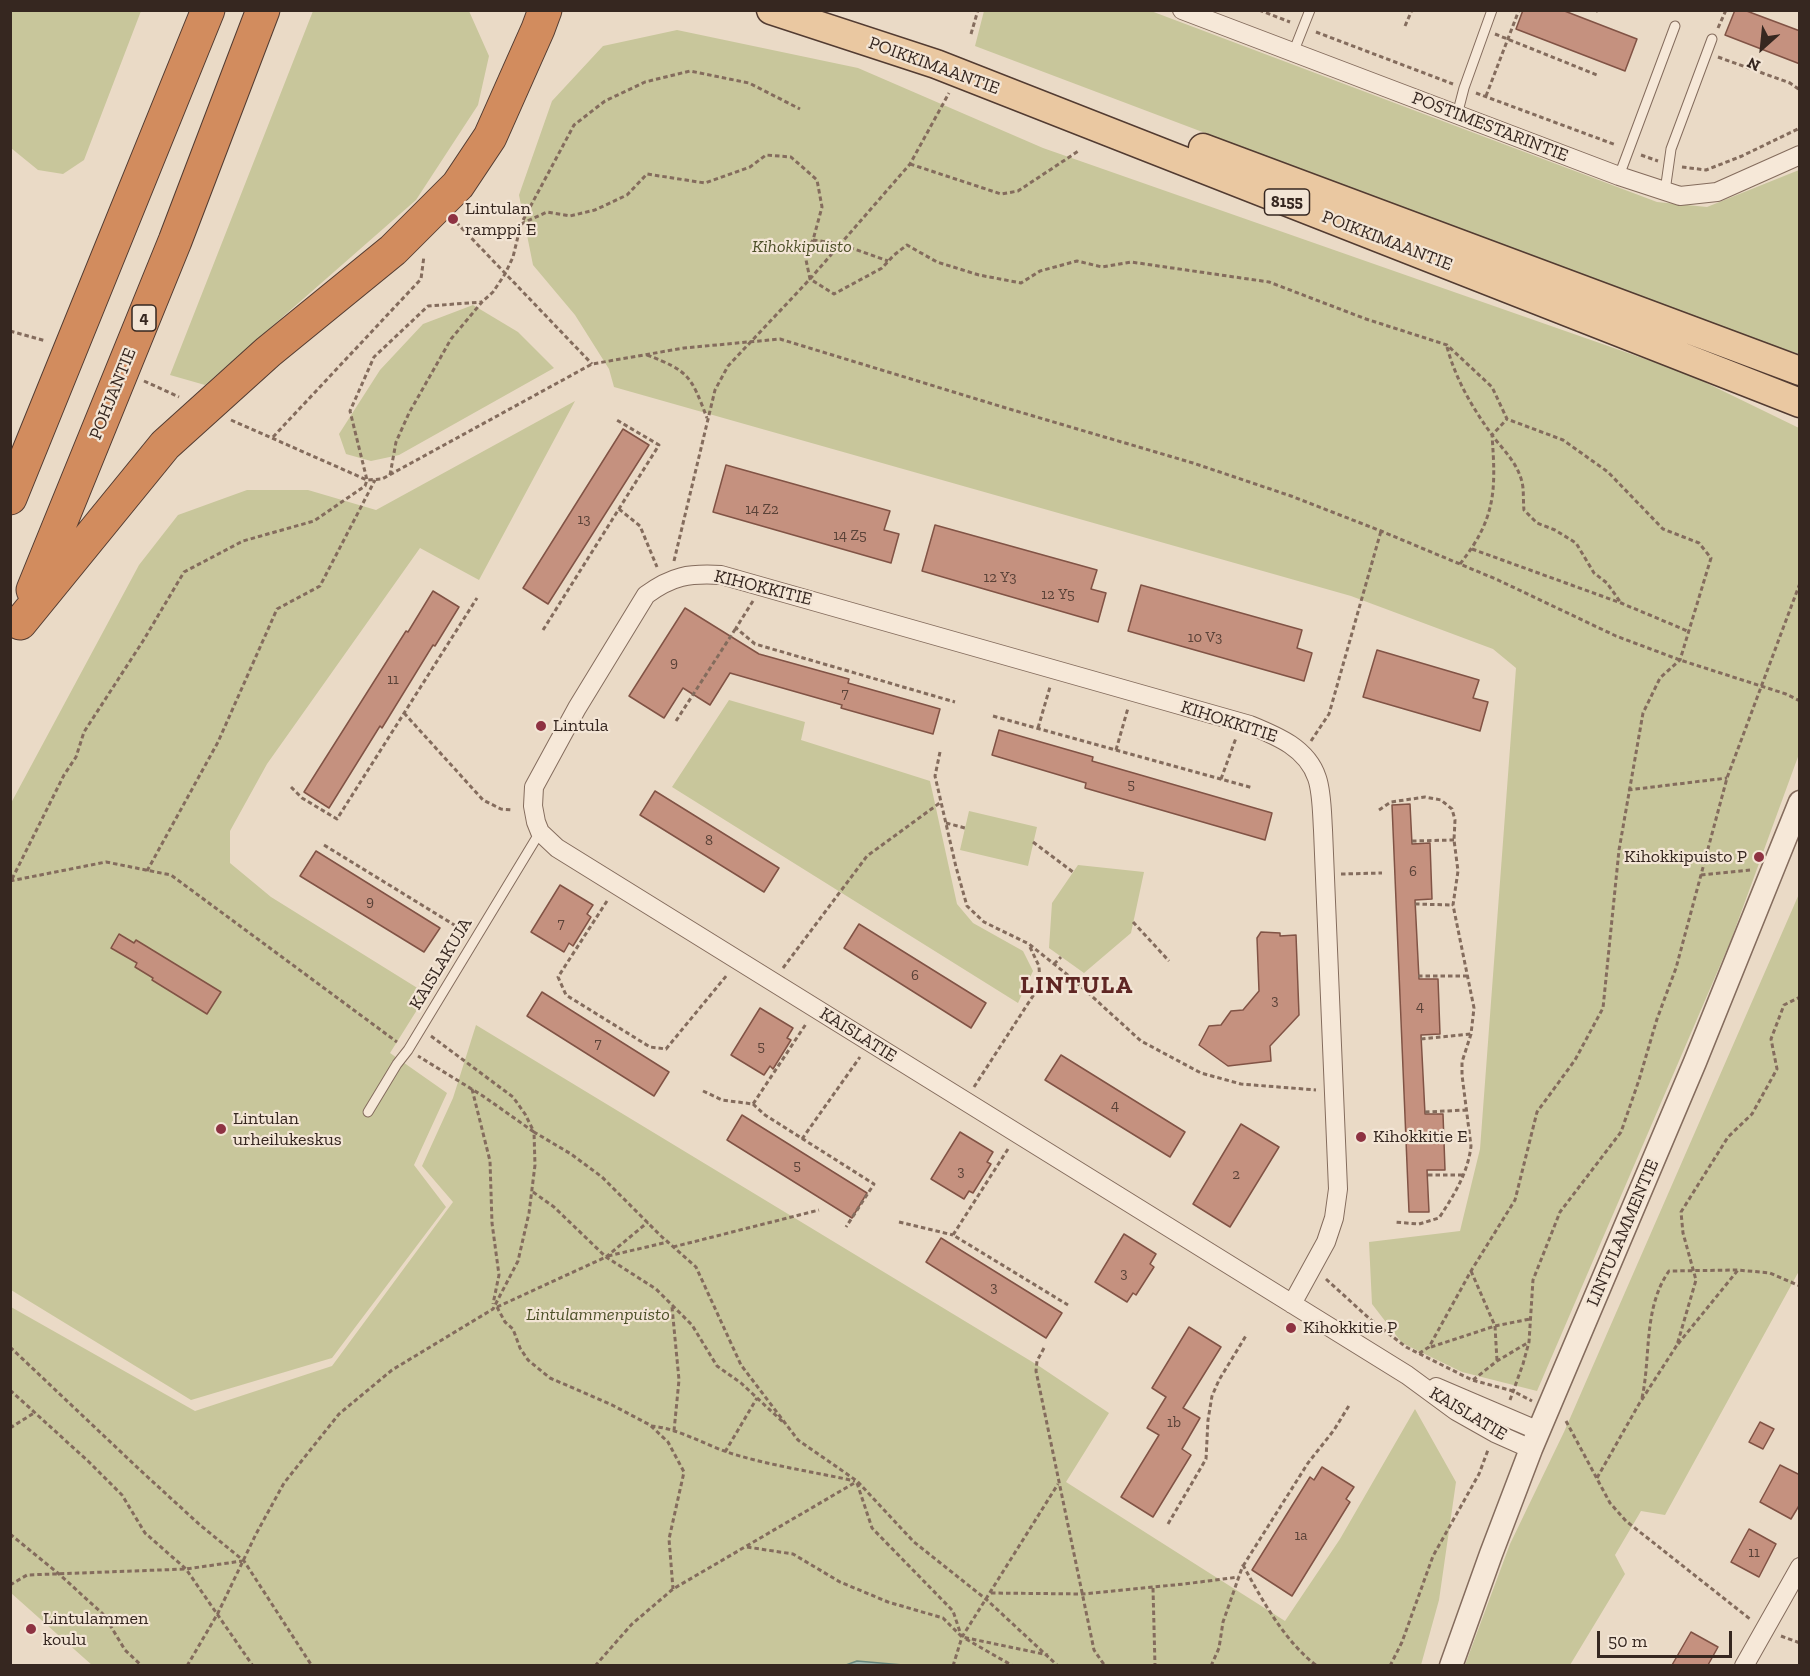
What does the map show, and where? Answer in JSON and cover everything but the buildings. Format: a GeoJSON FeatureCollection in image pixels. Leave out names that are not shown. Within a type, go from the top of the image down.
{"type":"FeatureCollection","features":[{"type":"Feature","properties":{"kind":"highway"},"geometry":{"type":"LineString","coordinates":[[10,498],[208,10]]}},
{"type":"Feature","properties":{"kind":"highway","name":"POHJANTIE"},"geometry":{"type":"LineString","coordinates":[[15,632],[175,241],[262,10]]}},
{"type":"Feature","properties":{"kind":"highway"},"geometry":{"type":"LineString","coordinates":[[15,632],[165,445],[268,352],[393,250],[458,185],[490,137],[546,17]]}},
{"type":"Feature","properties":{"kind":"main road","name":"POIKKIMAANTIE"},"geometry":{"type":"LineString","coordinates":[[771,10],[936,64],[1800,403]]}},
{"type":"Feature","properties":{"kind":"main road","name":"POIKKIMAANTIE"},"geometry":{"type":"LineString","coordinates":[[833,10],[1800,370]]}},
{"type":"Feature","properties":{"kind":"street","name":"POSTIMESTARINTIE"},"geometry":{"type":"LineString","coordinates":[[1182,10],[1618,176],[1680,196],[1717,192],[1800,155]]}},
{"type":"Feature","properties":{"kind":"street","name":"KIHOKKITIE"},"geometry":{"type":"LineString","coordinates":[[540,832],[533,806],[534,787],[577,708],[646,595],[679,576],[695,573],[721,575],[1250,725],[1282,738],[1300,753],[1317,778],[1323,830],[1338,1160],[1338,1189],[1334,1218],[1326,1242],[1292,1304]]}},
{"type":"Feature","properties":{"kind":"street","name":"LINTULAMMENTIE"},"geometry":{"type":"LineString","coordinates":[[1451,1665],[1486,1565],[1535,1440],[1699,1052],[1800,802]]}},
{"type":"Feature","properties":{"kind":"street","name":"KAISLATIE"},"geometry":{"type":"LineString","coordinates":[[540,832],[560,850],[1407,1375],[1456,1411],[1495,1433],[1535,1440]]}},
{"type":"Feature","properties":{"kind":"street","name":"KAISLATIE"},"geometry":{"type":"LineString","coordinates":[[1407,1375],[1535,1440]]}},
{"type":"Feature","properties":{"kind":"street"},"geometry":{"type":"LineString","coordinates":[[1744,1665],[1800,1567]]}},
{"type":"Feature","properties":{"kind":"lane"},"geometry":{"type":"LineString","coordinates":[[1293,53],[1310,10]]}},
{"type":"Feature","properties":{"kind":"lane"},"geometry":{"type":"LineString","coordinates":[[1457,115],[1464,88],[1492,10]]}},
{"type":"Feature","properties":{"kind":"lane"},"geometry":{"type":"LineString","coordinates":[[1618,176],[1675,26]]}},
{"type":"Feature","properties":{"kind":"lane"},"geometry":{"type":"LineString","coordinates":[[1665,191],[1671,149],[1712,39]]}},
{"type":"Feature","properties":{"kind":"lane","name":"KAISLAKUJA"},"geometry":{"type":"LineString","coordinates":[[368,1112],[540,832]]}},
{"type":"Feature","properties":{"kind":"path"},"geometry":{"type":"LineString","coordinates":[[971,34],[978,10]]}},
{"type":"Feature","properties":{"kind":"path"},"geometry":{"type":"LineString","coordinates":[[1405,26],[1412,10]]}},
{"type":"Feature","properties":{"kind":"path"},"geometry":{"type":"LineString","coordinates":[[1486,96],[1519,10]]}},
{"type":"Feature","properties":{"kind":"path"},"geometry":{"type":"LineString","coordinates":[[1712,39],[1726,10]]}},
{"type":"Feature","properties":{"kind":"path"},"geometry":{"type":"LineString","coordinates":[[1262,11],[1669,165],[1706,170],[1800,128]]}},
{"type":"Feature","properties":{"kind":"path"},"geometry":{"type":"LineString","coordinates":[[1485,30],[1597,75]]}},
{"type":"Feature","properties":{"kind":"path"},"geometry":{"type":"LineString","coordinates":[[1707,52],[1790,83],[1800,90]]}},
{"type":"Feature","properties":{"kind":"path"},"geometry":{"type":"LineString","coordinates":[[390,475],[396,442],[409,413],[451,339],[493,292],[505,274],[513,257],[521,224],[574,125],[604,101],[645,82],[690,71],[749,83],[800,109]]}},
{"type":"Feature","properties":{"kind":"path"},"geometry":{"type":"LineString","coordinates":[[679,576],[674,560],[719,378],[750,340],[810,279],[910,164],[949,93]]}},
{"type":"Feature","properties":{"kind":"path"},"geometry":{"type":"LineString","coordinates":[[910,164],[1000,194],[1018,191],[1080,150]]}},
{"type":"Feature","properties":{"kind":"path"},"geometry":{"type":"LineString","coordinates":[[521,224],[547,212],[570,216],[595,210],[627,195],[647,174],[705,183],[750,167],[766,155],[791,157],[817,180],[822,207],[813,240],[805,255],[810,279],[834,294],[882,268],[907,245],[937,262],[979,275],[1021,284],[1040,271],[1077,261],[1102,267],[1131,262],[1269,282],[1366,319],[1447,345],[1492,387],[1507,419],[1563,441],[1608,472],[1663,529],[1699,543],[1711,558],[1690,632],[1680,660],[1660,678],[1643,713],[1619,850],[1603,1008],[1575,1060],[1537,1112],[1515,1200],[1471,1271],[1429,1347]]}},
{"type":"Feature","properties":{"kind":"path"},"geometry":{"type":"LineString","coordinates":[[453,219],[592,364]]}},
{"type":"Feature","properties":{"kind":"path"},"geometry":{"type":"LineString","coordinates":[[813,240],[840,244],[888,261]]}},
{"type":"Feature","properties":{"kind":"path"},"geometry":{"type":"LineString","coordinates":[[273,437],[421,279],[424,256]]}},
{"type":"Feature","properties":{"kind":"path"},"geometry":{"type":"LineString","coordinates":[[11,880],[64,775],[76,757],[84,732],[143,641],[184,572],[243,541],[314,521],[365,486],[367,480],[350,411],[374,357],[428,306],[482,302]]}},
{"type":"Feature","properties":{"kind":"path"},"geometry":{"type":"LineString","coordinates":[[10,331],[51,342]]}},
{"type":"Feature","properties":{"kind":"path"},"geometry":{"type":"LineString","coordinates":[[223,417],[367,480],[375,480],[390,475],[592,364],[750,340],[780,339],[1193,463],[1291,496],[1460,564],[1616,636],[1680,660],[1786,694],[1800,701]]}},
{"type":"Feature","properties":{"kind":"path"},"geometry":{"type":"LineString","coordinates":[[1447,345],[1463,392],[1516,465],[1523,483],[1524,510],[1537,523],[1555,530],[1576,543],[1594,573],[1607,583],[1621,603]]}},
{"type":"Feature","properties":{"kind":"path"},"geometry":{"type":"LineString","coordinates":[[645,355],[675,366],[694,384],[708,419]]}},
{"type":"Feature","properties":{"kind":"path"},"geometry":{"type":"LineString","coordinates":[[140,380],[183,400]]}},
{"type":"Feature","properties":{"kind":"path"},"geometry":{"type":"LineString","coordinates":[[543,630],[659,446],[615,419]]}},
{"type":"Feature","properties":{"kind":"path"},"geometry":{"type":"LineString","coordinates":[[1460,564],[1472,549],[1493,504],[1492,435],[1507,419]]}},
{"type":"Feature","properties":{"kind":"path"},"geometry":{"type":"LineString","coordinates":[[147,871],[219,742],[278,609],[320,586],[375,480]]}},
{"type":"Feature","properties":{"kind":"path"},"geometry":{"type":"LineString","coordinates":[[619,509],[640,526],[657,567]]}},
{"type":"Feature","properties":{"kind":"path"},"geometry":{"type":"LineString","coordinates":[[1313,740],[1329,714],[1381,531]]}},
{"type":"Feature","properties":{"kind":"path"},"geometry":{"type":"LineString","coordinates":[[1472,549],[1621,603],[1690,632]]}},
{"type":"Feature","properties":{"kind":"path"},"geometry":{"type":"LineString","coordinates":[[1513,1391],[1529,1342],[1533,1280],[1560,1212],[1621,1132],[1676,968],[1727,778],[1800,583]]}},
{"type":"Feature","properties":{"kind":"path"},"geometry":{"type":"LineString","coordinates":[[291,787],[302,798],[337,819],[477,598]]}},
{"type":"Feature","properties":{"kind":"path"},"geometry":{"type":"LineString","coordinates":[[676,721],[754,599]]}},
{"type":"Feature","properties":{"kind":"path"},"geometry":{"type":"LineString","coordinates":[[736,628],[755,644],[955,702]]}},
{"type":"Feature","properties":{"kind":"path"},"geometry":{"type":"LineString","coordinates":[[1038,728],[1051,683]]}},
{"type":"Feature","properties":{"kind":"path"},"geometry":{"type":"LineString","coordinates":[[1116,750],[1128,705]]}},
{"type":"Feature","properties":{"kind":"path"},"geometry":{"type":"LineString","coordinates":[[404,713],[483,800],[501,809],[513,810]]}},
{"type":"Feature","properties":{"kind":"path"},"geometry":{"type":"LineString","coordinates":[[993,716],[1253,788]]}},
{"type":"Feature","properties":{"kind":"path"},"geometry":{"type":"LineString","coordinates":[[1221,779],[1237,736]]}},
{"type":"Feature","properties":{"kind":"path"},"geometry":{"type":"LineString","coordinates":[[940,752],[935,776],[967,906],[984,922],[1029,944],[1074,980],[1141,1041],[1201,1072],[1241,1084],[1321,1090]]}},
{"type":"Feature","properties":{"kind":"path"},"geometry":{"type":"LineString","coordinates":[[1628,790],[1727,778]]}},
{"type":"Feature","properties":{"kind":"path"},"geometry":{"type":"LineString","coordinates":[[1379,810],[1391,802],[1425,797],[1441,800],[1452,809],[1455,820],[1454,840],[1458,871],[1453,905],[1474,1008],[1471,1034],[1462,1062],[1471,1146],[1460,1184],[1439,1218],[1419,1224],[1394,1222]]}},
{"type":"Feature","properties":{"kind":"path"},"geometry":{"type":"LineString","coordinates":[[781,970],[867,856],[941,802]]}},
{"type":"Feature","properties":{"kind":"path"},"geometry":{"type":"LineString","coordinates":[[946,823],[965,828]]}},
{"type":"Feature","properties":{"kind":"path"},"geometry":{"type":"LineString","coordinates":[[1412,841],[1454,840]]}},
{"type":"Feature","properties":{"kind":"path"},"geometry":{"type":"LineString","coordinates":[[1034,842],[1073,872]]}},
{"type":"Feature","properties":{"kind":"path"},"geometry":{"type":"LineString","coordinates":[[324,845],[456,926]]}},
{"type":"Feature","properties":{"kind":"path"},"geometry":{"type":"LineString","coordinates":[[11,880],[106,862],[171,875],[408,1050],[472,1089],[603,1177],[696,1267],[741,1365],[798,1440],[856,1481],[914,1542],[987,1600],[1058,1665]]}},
{"type":"Feature","properties":{"kind":"path"},"geometry":{"type":"LineString","coordinates":[[1701,875],[1755,869]]}},
{"type":"Feature","properties":{"kind":"path"},"geometry":{"type":"LineString","coordinates":[[1339,874],[1382,873]]}},
{"type":"Feature","properties":{"kind":"path"},"geometry":{"type":"LineString","coordinates":[[609,897],[558,977],[566,995],[650,1047],[666,1049],[730,972]]}},
{"type":"Feature","properties":{"kind":"path"},"geometry":{"type":"LineString","coordinates":[[1415,904],[1453,905]]}},
{"type":"Feature","properties":{"kind":"path"},"geometry":{"type":"LineString","coordinates":[[1133,922],[1169,961]]}},
{"type":"Feature","properties":{"kind":"path"},"geometry":{"type":"LineString","coordinates":[[965,1101],[1040,985],[1039,966],[1029,944]]}},
{"type":"Feature","properties":{"kind":"path"},"geometry":{"type":"LineString","coordinates":[[1054,964],[1062,957]]}},
{"type":"Feature","properties":{"kind":"path"},"geometry":{"type":"LineString","coordinates":[[1418,976],[1469,976]]}},
{"type":"Feature","properties":{"kind":"path"},"geometry":{"type":"LineString","coordinates":[[1040,985],[1074,980]]}},
{"type":"Feature","properties":{"kind":"path"},"geometry":{"type":"LineString","coordinates":[[1677,1345],[1696,1281],[1683,1233],[1681,1212],[1728,1137],[1752,1114],[1777,1069],[1772,1039],[1784,1005],[1800,997]]}},
{"type":"Feature","properties":{"kind":"path"},"geometry":{"type":"LineString","coordinates":[[753,1104],[808,1020]]}},
{"type":"Feature","properties":{"kind":"path"},"geometry":{"type":"LineString","coordinates":[[421,1029],[513,1097],[534,1132],[535,1165],[532,1191],[518,1261],[492,1309]]}},
{"type":"Feature","properties":{"kind":"path"},"geometry":{"type":"LineString","coordinates":[[1421,1040],[1471,1034]]}},
{"type":"Feature","properties":{"kind":"path"},"geometry":{"type":"LineString","coordinates":[[802,1139],[862,1054]]}},
{"type":"Feature","properties":{"kind":"path"},"geometry":{"type":"LineString","coordinates":[[472,1089],[490,1161],[492,1223],[499,1275],[492,1309]]}},
{"type":"Feature","properties":{"kind":"path"},"geometry":{"type":"LineString","coordinates":[[703,1091],[722,1101],[753,1104],[765,1115],[874,1184],[846,1227]]}},
{"type":"Feature","properties":{"kind":"path"},"geometry":{"type":"LineString","coordinates":[[1425,1112],[1467,1110]]}},
{"type":"Feature","properties":{"kind":"path"},"geometry":{"type":"LineString","coordinates":[[952,1234],[1011,1145]]}},
{"type":"Feature","properties":{"kind":"path"},"geometry":{"type":"LineString","coordinates":[[1428,1175],[1463,1175]]}},
{"type":"Feature","properties":{"kind":"path"},"geometry":{"type":"LineString","coordinates":[[532,1191],[554,1207],[606,1257],[656,1289],[692,1325],[717,1366],[758,1398],[790,1428]]}},
{"type":"Feature","properties":{"kind":"path"},"geometry":{"type":"LineString","coordinates":[[673,1247],[819,1210]]}},
{"type":"Feature","properties":{"kind":"path"},"geometry":{"type":"LineString","coordinates":[[606,1257],[648,1222]]}},
{"type":"Feature","properties":{"kind":"path"},"geometry":{"type":"LineString","coordinates":[[899,1222],[952,1234],[1068,1305]]}},
{"type":"Feature","properties":{"kind":"path"},"geometry":{"type":"LineString","coordinates":[[188,1665],[218,1613],[284,1483],[339,1414],[392,1370],[492,1309],[606,1257],[668,1242]]}},
{"type":"Feature","properties":{"kind":"path"},"geometry":{"type":"LineString","coordinates":[[1597,1478],[1641,1401],[1677,1345],[1738,1270]]}},
{"type":"Feature","properties":{"kind":"path"},"geometry":{"type":"LineString","coordinates":[[1641,1401],[1649,1330],[1662,1282],[1669,1271],[1738,1270],[1770,1273],[1800,1287]]}},
{"type":"Feature","properties":{"kind":"path"},"geometry":{"type":"LineString","coordinates":[[1311,1271],[1327,1280],[1371,1320],[1418,1354],[1472,1380],[1513,1391],[1564,1419],[1610,1503],[1626,1521],[1764,1629]]}},
{"type":"Feature","properties":{"kind":"path"},"geometry":{"type":"LineString","coordinates":[[1471,1271],[1495,1326],[1497,1361]]}},
{"type":"Feature","properties":{"kind":"path"},"geometry":{"type":"LineString","coordinates":[[672,1305],[679,1380],[674,1431]]}},
{"type":"Feature","properties":{"kind":"path"},"geometry":{"type":"LineString","coordinates":[[497,1307],[505,1322],[513,1329],[520,1348],[528,1360],[550,1378],[612,1405],[650,1425],[668,1442],[684,1472],[669,1539],[673,1588]]}},
{"type":"Feature","properties":{"kind":"path"},"geometry":{"type":"LineString","coordinates":[[1418,1354],[1429,1347],[1495,1326],[1530,1319]]}},
{"type":"Feature","properties":{"kind":"path"},"geometry":{"type":"LineString","coordinates":[[1168,1524],[1206,1459],[1212,1396],[1247,1334]]}},
{"type":"Feature","properties":{"kind":"path"},"geometry":{"type":"LineString","coordinates":[[1472,1380],[1497,1361],[1529,1342]]}},
{"type":"Feature","properties":{"kind":"path"},"geometry":{"type":"LineString","coordinates":[[10,1347],[200,1525],[244,1561],[312,1665]]}},
{"type":"Feature","properties":{"kind":"path"},"geometry":{"type":"LineString","coordinates":[[1044,1348],[1036,1361],[1036,1371],[1094,1650],[1103,1664]]}},
{"type":"Feature","properties":{"kind":"path"},"geometry":{"type":"LineString","coordinates":[[10,1390],[122,1495],[146,1533],[186,1569],[253,1665]]}},
{"type":"Feature","properties":{"kind":"path"},"geometry":{"type":"LineString","coordinates":[[726,1452],[758,1398]]}},
{"type":"Feature","properties":{"kind":"path"},"geometry":{"type":"LineString","coordinates":[[1211,1665],[1219,1648],[1223,1622],[1243,1566],[1308,1462],[1334,1430],[1350,1404]]}},
{"type":"Feature","properties":{"kind":"path"},"geometry":{"type":"LineString","coordinates":[[10,1428],[35,1413]]}},
{"type":"Feature","properties":{"kind":"path"},"geometry":{"type":"LineString","coordinates":[[650,1425],[668,1427],[726,1452],[768,1465],[797,1468],[856,1481]]}},
{"type":"Feature","properties":{"kind":"path"},"geometry":{"type":"LineString","coordinates":[[1390,1665],[1410,1623],[1432,1556],[1479,1474],[1495,1433]]}},
{"type":"Feature","properties":{"kind":"path"},"geometry":{"type":"LineString","coordinates":[[595,1665],[632,1624],[673,1588],[747,1547],[856,1481]]}},
{"type":"Feature","properties":{"kind":"path"},"geometry":{"type":"LineString","coordinates":[[856,1481],[872,1528],[953,1611],[962,1637]]}},
{"type":"Feature","properties":{"kind":"path"},"geometry":{"type":"LineString","coordinates":[[953,1665],[962,1637],[1059,1482]]}},
{"type":"Feature","properties":{"kind":"path"},"geometry":{"type":"LineString","coordinates":[[10,1534],[104,1615],[124,1650],[142,1665]]}},
{"type":"Feature","properties":{"kind":"path"},"geometry":{"type":"LineString","coordinates":[[747,1547],[793,1554],[840,1582],[888,1602],[943,1618],[962,1637],[1013,1665]]}},
{"type":"Feature","properties":{"kind":"path"},"geometry":{"type":"LineString","coordinates":[[10,1585],[27,1575],[186,1569],[244,1561]]}},
{"type":"Feature","properties":{"kind":"path"},"geometry":{"type":"LineString","coordinates":[[1243,1566],[1279,1624],[1317,1665]]}},
{"type":"Feature","properties":{"kind":"path"},"geometry":{"type":"LineString","coordinates":[[991,1593],[1083,1594],[1239,1577]]}},
{"type":"Feature","properties":{"kind":"path"},"geometry":{"type":"LineString","coordinates":[[1154,1588],[1155,1665]]}},
{"type":"Feature","properties":{"kind":"path"},"geometry":{"type":"LineString","coordinates":[[962,1637],[1048,1655]]}},
{"type":"Feature","properties":{"kind":"green space"},"geometry":{"type":"Polygon","coordinates":[[[10,11],[141,11],[84,160],[63,174],[38,170],[11,148],[10,11]]]}},
{"type":"Feature","properties":{"kind":"green space"},"geometry":{"type":"Polygon","coordinates":[[[313,11],[469,11],[489,56],[478,105],[416,200],[205,385],[170,375],[313,11]]]}},
{"type":"Feature","properties":{"kind":"green space"},"geometry":{"type":"Polygon","coordinates":[[[984,11],[1151,11],[1657,202],[1707,207],[1799,170],[1799,354],[1721,328],[975,46],[984,11]]]}},
{"type":"Feature","properties":{"kind":"green space","name":"Kihokkipuisto"},"geometry":{"type":"Polygon","coordinates":[[[677,30],[858,68],[1043,148],[1688,374],[1799,428],[1799,754],[1731,940],[1537,1391],[1462,1372],[1402,1343],[1372,1304],[1369,1242],[1460,1231],[1480,1149],[1516,668],[1493,649],[1351,596],[614,387],[609,369],[575,315],[533,265],[519,195],[552,101],[603,46],[677,30]]]}},
{"type":"Feature","properties":{"kind":"green space"},"geometry":{"type":"Polygon","coordinates":[[[473,305],[518,332],[554,368],[399,455],[371,461],[346,454],[339,434],[380,370],[423,324],[473,305]]]}},
{"type":"Feature","properties":{"kind":"green space"},"geometry":{"type":"Polygon","coordinates":[[[575,401],[479,580],[420,548],[267,764],[230,831],[230,863],[271,897],[427,994],[390,1053],[447,1093],[414,1165],[446,1207],[332,1358],[191,1400],[11,1290],[10,805],[139,565],[178,515],[247,490],[308,490],[376,510],[575,401]]]}},
{"type":"Feature","properties":{"kind":"green space"},"geometry":{"type":"Polygon","coordinates":[[[729,700],[805,722],[801,740],[930,781],[957,904],[973,923],[1023,951],[1033,971],[1018,1003],[672,787],[729,700]]]}},
{"type":"Feature","properties":{"kind":"green space"},"geometry":{"type":"Polygon","coordinates":[[[969,811],[1037,827],[1028,866],[960,850],[969,811]]]}},
{"type":"Feature","properties":{"kind":"green space"},"geometry":{"type":"Polygon","coordinates":[[[1078,865],[1144,872],[1131,933],[1084,973],[1049,948],[1052,903],[1078,865]]]}},
{"type":"Feature","properties":{"kind":"green space"},"geometry":{"type":"Polygon","coordinates":[[[1799,894],[1799,1271],[1665,1515],[1641,1511],[1615,1555],[1625,1574],[1570,1665],[1465,1665],[1510,1544],[1564,1432],[1799,894]]]}},
{"type":"Feature","properties":{"kind":"green space","name":"Lintulammenpuisto"},"geometry":{"type":"Polygon","coordinates":[[[476,1025],[1039,1366],[1109,1413],[1066,1482],[1285,1621],[1340,1539],[1415,1409],[1456,1482],[1439,1600],[1421,1665],[904,1666],[857,1661],[846,1666],[93,1666],[11,1593],[11,1307],[195,1411],[332,1366],[453,1202],[422,1166],[453,1098],[476,1025]]]}},
{"type":"Feature","properties":{"kind":"shaded area"},"geometry":{"type":"Polygon","coordinates":[[[857,1661],[903,1665],[846,1665],[857,1661]]]}},
{"type":"Feature","properties":{"kind":"place","name":"Lintulan ramppi E"},"geometry":{"type":"Point","coordinates":[453,219]}},
{"type":"Feature","properties":{"kind":"place","name":"Lintula"},"geometry":{"type":"Point","coordinates":[541,726]}},
{"type":"Feature","properties":{"kind":"place","name":"Kihokkipuisto P"},"geometry":{"type":"Point","coordinates":[1759,857]}},
{"type":"Feature","properties":{"kind":"place","name":"Lintulan urheilukeskus"},"geometry":{"type":"Point","coordinates":[221,1129]}},
{"type":"Feature","properties":{"kind":"place","name":"Kihokkitie E"},"geometry":{"type":"Point","coordinates":[1361,1137]}},
{"type":"Feature","properties":{"kind":"place","name":"Kihokkitie P"},"geometry":{"type":"Point","coordinates":[1291,1328]}},
{"type":"Feature","properties":{"kind":"place","name":"Lintulammen koulu"},"geometry":{"type":"Point","coordinates":[31,1629]}},
{"type":"Feature","properties":{"kind":"district","name":"LINTULA"},"geometry":{"type":"Point","coordinates":[1077,986]}}]}
